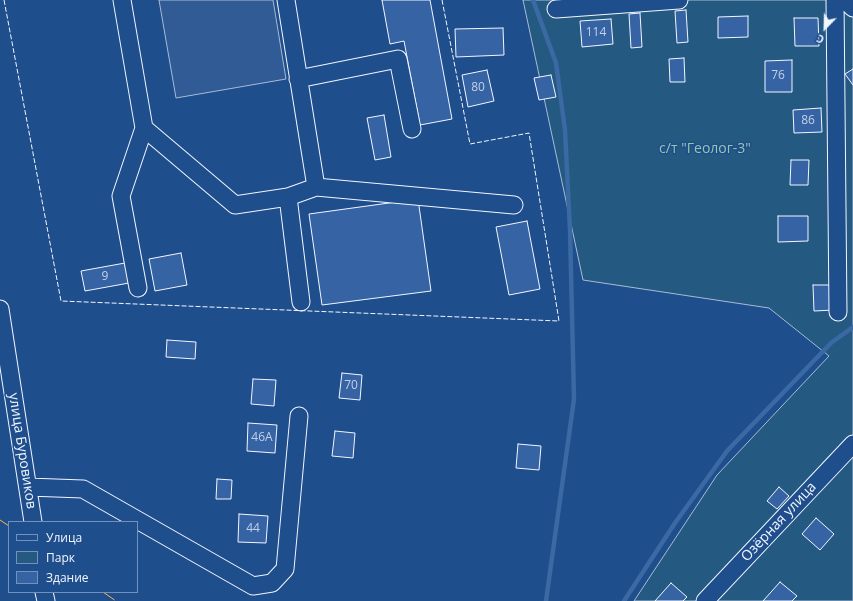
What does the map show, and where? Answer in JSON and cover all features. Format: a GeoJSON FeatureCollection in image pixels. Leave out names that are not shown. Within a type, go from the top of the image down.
{"type":"FeatureCollection","features":[{"type":"Feature","properties":{"kind":"street"},"geometry":{"type":"LineString","coordinates":[[122,0],[144,128],[122,196],[138,288]]}},
{"type":"Feature","properties":{"kind":"street"},"geometry":{"type":"LineString","coordinates":[[286,0],[316,187]]}},
{"type":"Feature","properties":{"kind":"street"},"geometry":{"type":"LineString","coordinates":[[556,9],[679,0]]}},
{"type":"Feature","properties":{"kind":"street"},"geometry":{"type":"LineString","coordinates":[[835,0],[838,312]]}},
{"type":"Feature","properties":{"kind":"street"},"geometry":{"type":"LineString","coordinates":[[845,0],[853,8]]}},
{"type":"Feature","properties":{"kind":"street"},"geometry":{"type":"LineString","coordinates":[[298,79],[398,59],[412,129]]}},
{"type":"Feature","properties":{"kind":"street"},"geometry":{"type":"LineString","coordinates":[[144,128],[235,205],[288,197],[316,187],[514,205]]}},
{"type":"Feature","properties":{"kind":"street"},"geometry":{"type":"LineString","coordinates":[[288,197],[301,302]]}},
{"type":"Feature","properties":{"kind":"street","name":"улица Буровиков"},"geometry":{"type":"LineString","coordinates":[[0,309],[34,521]]}},
{"type":"Feature","properties":{"kind":"street"},"geometry":{"type":"LineString","coordinates":[[28,488],[83,489],[253,586],[272,583],[285,569],[299,416]]}},
{"type":"Feature","properties":{"kind":"street","name":"Озёрная улица"},"geometry":{"type":"LineString","coordinates":[[705,601],[853,444]]}},
{"type":"Feature","properties":{"kind":"green space","name":"с/т \"Геолог-3\""},"geometry":{"type":"Polygon","coordinates":[[[523,0],[851,0],[853,3],[853,601],[634,601],[717,475],[829,356],[769,308],[583,280],[523,0]]]}},
{"type":"Feature","properties":{"kind":"shaded area"},"geometry":{"type":"Polygon","coordinates":[[[159,0],[273,0],[286,79],[176,98],[159,0]]]}},
{"type":"Feature","properties":{"kind":"building"},"geometry":{"type":"Polygon","coordinates":[[[382,0],[430,0],[452,119],[420,125],[404,41],[390,44],[382,0]]]}},
{"type":"Feature","properties":{"kind":"building"},"geometry":{"type":"Polygon","coordinates":[[[686,10],[688,42],[677,43],[675,11],[686,10]]]}},
{"type":"Feature","properties":{"kind":"building"},"geometry":{"type":"Polygon","coordinates":[[[640,13],[642,47],[631,48],[629,14],[640,13]]]}},
{"type":"Feature","properties":{"kind":"building"},"geometry":{"type":"Polygon","coordinates":[[[748,16],[748,37],[718,38],[718,17],[748,16]]]}},
{"type":"Feature","properties":{"kind":"building"},"geometry":{"type":"Polygon","coordinates":[[[794,18],[818,18],[819,46],[795,46],[794,18]]]}},
{"type":"Feature","properties":{"kind":"building"},"geometry":{"type":"Polygon","coordinates":[[[611,19],[613,44],[582,47],[580,21],[611,19]]]}},
{"type":"Feature","properties":{"kind":"building"},"geometry":{"type":"Polygon","coordinates":[[[503,28],[504,55],[456,57],[455,29],[503,28]]]}},
{"type":"Feature","properties":{"kind":"building"},"geometry":{"type":"Polygon","coordinates":[[[684,58],[685,82],[670,82],[669,59],[684,58]]]}},
{"type":"Feature","properties":{"kind":"building"},"geometry":{"type":"Polygon","coordinates":[[[792,60],[792,92],[765,92],[765,61],[792,60]]]}},
{"type":"Feature","properties":{"kind":"building"},"geometry":{"type":"Polygon","coordinates":[[[853,69],[853,85],[845,74],[853,69]]]}},
{"type":"Feature","properties":{"kind":"building"},"geometry":{"type":"Polygon","coordinates":[[[487,70],[494,101],[468,107],[462,75],[487,70]]]}},
{"type":"Feature","properties":{"kind":"building"},"geometry":{"type":"Polygon","coordinates":[[[551,75],[556,97],[539,100],[534,78],[551,75]]]}},
{"type":"Feature","properties":{"kind":"building"},"geometry":{"type":"Polygon","coordinates":[[[821,108],[822,132],[794,133],[793,110],[821,108]]]}},
{"type":"Feature","properties":{"kind":"building"},"geometry":{"type":"Polygon","coordinates":[[[384,115],[391,157],[375,160],[367,118],[384,115]]]}},
{"type":"Feature","properties":{"kind":"building"},"geometry":{"type":"Polygon","coordinates":[[[791,160],[809,160],[808,185],[790,185],[791,160]]]}},
{"type":"Feature","properties":{"kind":"building"},"geometry":{"type":"Polygon","coordinates":[[[418,199],[431,291],[322,305],[309,214],[418,199]]]}},
{"type":"Feature","properties":{"kind":"building"},"geometry":{"type":"Polygon","coordinates":[[[778,216],[808,216],[808,241],[778,242],[778,216]]]}},
{"type":"Feature","properties":{"kind":"building"},"geometry":{"type":"Polygon","coordinates":[[[527,221],[540,289],[509,295],[496,227],[527,221]]]}},
{"type":"Feature","properties":{"kind":"building"},"geometry":{"type":"Polygon","coordinates":[[[181,253],[187,285],[155,291],[149,259],[181,253]]]}},
{"type":"Feature","properties":{"kind":"building"},"geometry":{"type":"Polygon","coordinates":[[[125,263],[129,283],[85,291],[81,271],[125,263]]]}},
{"type":"Feature","properties":{"kind":"building"},"geometry":{"type":"Polygon","coordinates":[[[813,285],[833,285],[834,310],[814,311],[813,285]]]}},
{"type":"Feature","properties":{"kind":"building"},"geometry":{"type":"Polygon","coordinates":[[[167,340],[196,342],[195,359],[166,357],[167,340]]]}},
{"type":"Feature","properties":{"kind":"building"},"geometry":{"type":"Polygon","coordinates":[[[342,373],[362,375],[360,400],[339,398],[342,373]]]}},
{"type":"Feature","properties":{"kind":"building"},"geometry":{"type":"Polygon","coordinates":[[[253,379],[276,380],[274,406],[251,404],[253,379]]]}},
{"type":"Feature","properties":{"kind":"building"},"geometry":{"type":"Polygon","coordinates":[[[248,423],[277,425],[275,453],[247,451],[248,423]]]}},
{"type":"Feature","properties":{"kind":"building"},"geometry":{"type":"Polygon","coordinates":[[[335,431],[355,433],[353,458],[332,456],[335,431]]]}},
{"type":"Feature","properties":{"kind":"building"},"geometry":{"type":"Polygon","coordinates":[[[518,444],[541,446],[539,470],[516,468],[518,444]]]}},
{"type":"Feature","properties":{"kind":"building"},"geometry":{"type":"Polygon","coordinates":[[[217,479],[232,480],[231,499],[216,499],[217,479]]]}},
{"type":"Feature","properties":{"kind":"building"},"geometry":{"type":"Polygon","coordinates":[[[779,487],[789,496],[777,509],[767,501],[779,487]]]}},
{"type":"Feature","properties":{"kind":"building"},"geometry":{"type":"Polygon","coordinates":[[[239,514],[268,516],[266,543],[238,542],[239,514]]]}},
{"type":"Feature","properties":{"kind":"building"},"geometry":{"type":"Polygon","coordinates":[[[816,518],[834,534],[820,550],[802,534],[816,518]]]}},
{"type":"Feature","properties":{"kind":"building"},"geometry":{"type":"Polygon","coordinates":[[[780,582],[797,596],[792,601],[763,601],[780,582]]]}},
{"type":"Feature","properties":{"kind":"building"},"geometry":{"type":"Polygon","coordinates":[[[671,583],[687,597],[683,601],[655,601],[671,583]]]}},
{"type":"Feature","properties":{"kind":"waterway"},"geometry":{"type":"LineString","coordinates":[[533,0],[556,63],[565,130],[570,230],[574,399],[546,601]]}},
{"type":"Feature","properties":{"kind":"waterway"},"geometry":{"type":"LineString","coordinates":[[624,601],[675,523],[727,451],[831,343],[853,327]]}},
{"type":"Feature","properties":{"kind":"fence"},"geometry":{"type":"LineString","coordinates":[[4,0],[61,301],[559,321],[529,133],[470,144],[442,0]]}},
{"type":"Feature","properties":{"kind":"power"},"geometry":{"type":"LineString","coordinates":[[0,520],[8,525]]}},
{"type":"Feature","properties":{"kind":"power"},"geometry":{"type":"LineString","coordinates":[[104,593],[116,601]]}}]}
